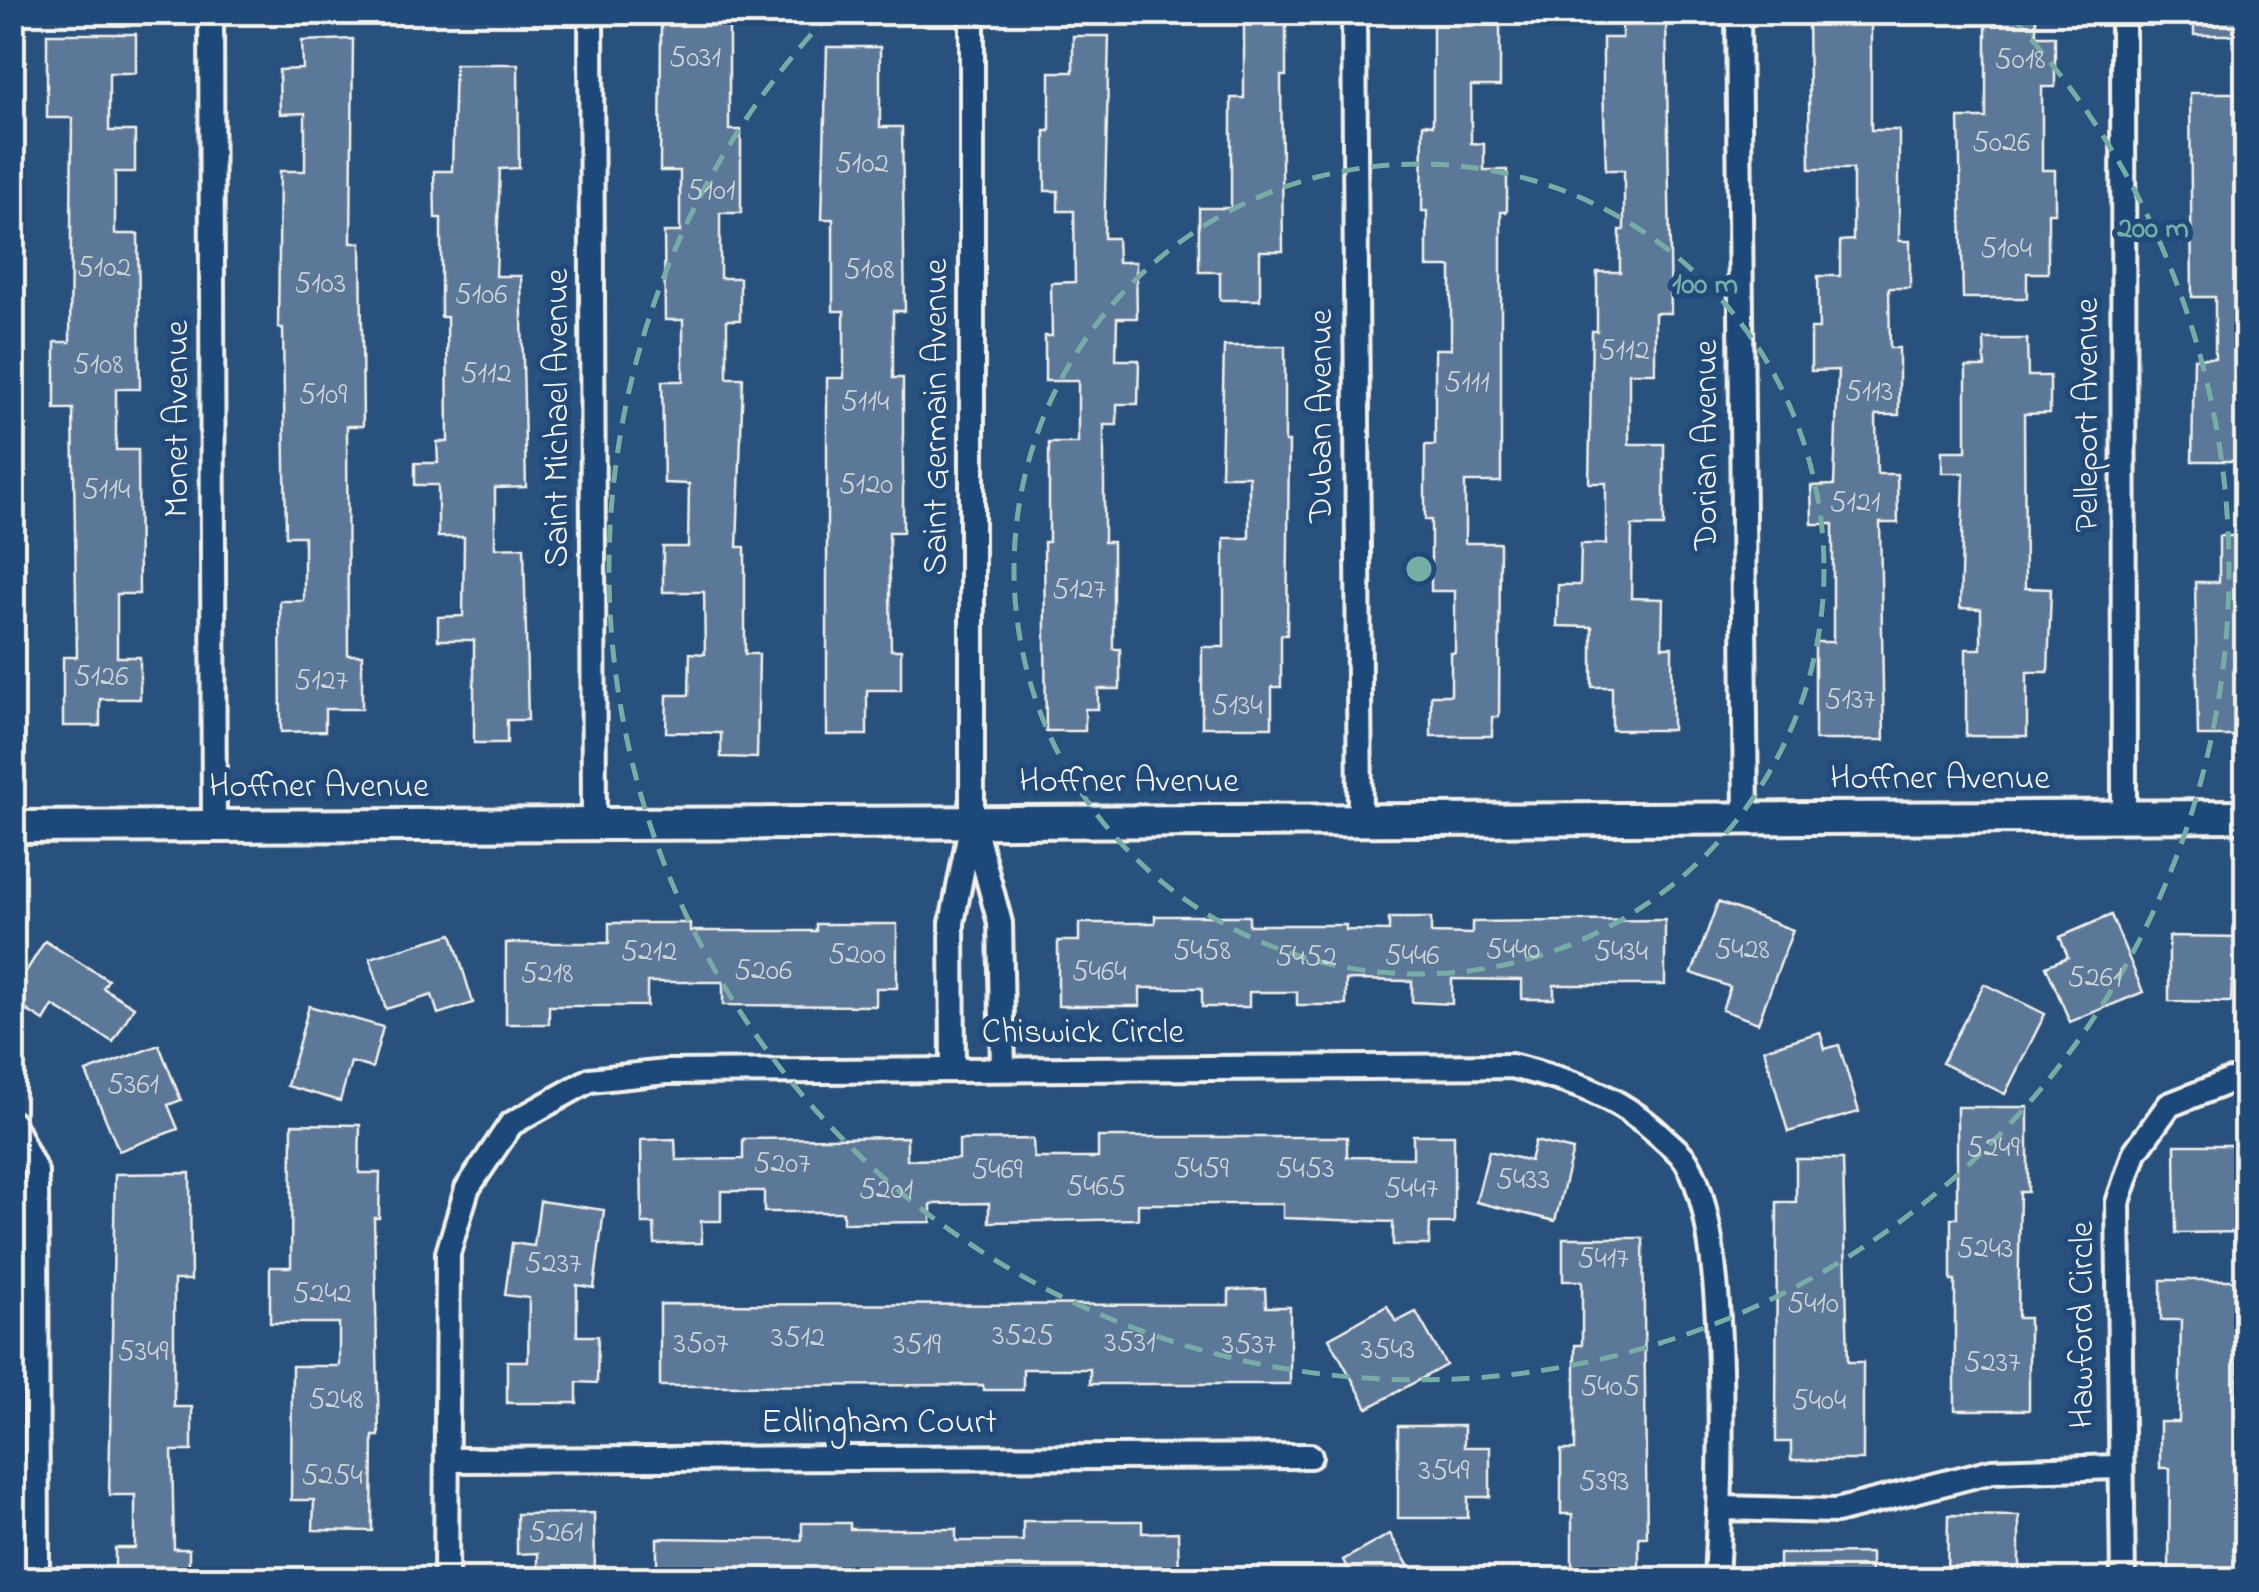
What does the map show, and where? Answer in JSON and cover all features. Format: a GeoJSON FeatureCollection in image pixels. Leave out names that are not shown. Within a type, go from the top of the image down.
{"type":"FeatureCollection","features":[{"type":"Feature","properties":{"kind":"main road","name":"Hoffner Avenue"},"geometry":{"type":"LineString","coordinates":[[12,827],[2246,816]]}},
{"type":"Feature","properties":{"kind":"street","name":"Monet Avenue"},"geometry":{"type":"LineString","coordinates":[[211,12],[214,825]]}},
{"type":"Feature","properties":{"kind":"street","name":"Saint Michael Avenue"},"geometry":{"type":"LineString","coordinates":[[592,12],[594,822]]}},
{"type":"Feature","properties":{"kind":"street","name":"Saint Germain Avenue"},"geometry":{"type":"LineString","coordinates":[[972,12],[972,821]]}},
{"type":"Feature","properties":{"kind":"street","name":"Duban Avenue"},"geometry":{"type":"LineString","coordinates":[[1354,12],[1360,818]]}},
{"type":"Feature","properties":{"kind":"street","name":"Dorian Avenue"},"geometry":{"type":"LineString","coordinates":[[1738,12],[1746,817]]}},
{"type":"Feature","properties":{"kind":"street","name":"Pelleport Avenue"},"geometry":{"type":"LineString","coordinates":[[2123,12],[2124,817]]}},
{"type":"Feature","properties":{"kind":"street"},"geometry":{"type":"LineString","coordinates":[[952,1068],[952,924],[972,821]]}},
{"type":"Feature","properties":{"kind":"street"},"geometry":{"type":"LineString","coordinates":[[972,821],[1000,923],[1003,1069]]}},
{"type":"Feature","properties":{"kind":"street","name":"Chiswick Circle"},"geometry":{"type":"LineString","coordinates":[[446,1580],[448,1253],[467,1189],[510,1124],[590,1080],[666,1072],[1510,1066],[1580,1082],[1632,1108],[1686,1159],[1703,1196],[1716,1292],[1720,1508],[1716,1580]]}},
{"type":"Feature","properties":{"kind":"street","name":"Hawford Circle"},"geometry":{"type":"LineString","coordinates":[[2123,1580],[2118,1467],[2118,1204],[2135,1152],[2169,1105],[2230,1081],[2246,1082]]}},
{"type":"Feature","properties":{"kind":"street"},"geometry":{"type":"LineString","coordinates":[[12,1123],[36,1172],[24,1478],[37,1580]]}},
{"type":"Feature","properties":{"kind":"street","name":"Edlingham Court"},"geometry":{"type":"LineString","coordinates":[[448,1460],[1310,1456]]}},
{"type":"Feature","properties":{"kind":"street"},"geometry":{"type":"LineString","coordinates":[[1720,1508],[1836,1511],[1992,1471],[2118,1467]]}},
{"type":"Feature","properties":{"kind":"building"},"geometry":{"type":"Polygon","coordinates":[[[1244,12],[1286,12],[1286,76],[1281,76],[1283,251],[1260,251],[1260,300],[1220,300],[1220,272],[1199,272],[1199,208],[1231,208],[1231,98],[1244,98],[1244,12]]]}},
{"type":"Feature","properties":{"kind":"building"},"geometry":{"type":"Polygon","coordinates":[[[2194,12],[2246,12],[2246,35],[2194,35],[2194,12]]]}},
{"type":"Feature","properties":{"kind":"building"},"geometry":{"type":"Polygon","coordinates":[[[1622,15],[1666,15],[1671,313],[1655,313],[1655,373],[1629,373],[1629,444],[1664,444],[1664,526],[1632,526],[1631,598],[1663,599],[1662,647],[1672,647],[1672,730],[1612,730],[1612,687],[1592,687],[1592,627],[1557,626],[1558,585],[1580,585],[1581,544],[1606,544],[1606,483],[1589,483],[1592,331],[1597,331],[1597,272],[1620,272],[1620,230],[1624,230],[1624,170],[1606,170],[1603,86],[1603,38],[1622,38],[1622,15]]]}},
{"type":"Feature","properties":{"kind":"building"},"geometry":{"type":"Polygon","coordinates":[[[1808,15],[1871,15],[1871,130],[1899,130],[1899,241],[1910,241],[1910,288],[1889,288],[1890,348],[1899,348],[1899,415],[1876,415],[1877,474],[1897,474],[1898,523],[1880,523],[1884,740],[1815,740],[1815,642],[1833,642],[1833,524],[1812,524],[1811,486],[1834,485],[1838,370],[1811,371],[1811,329],[1819,329],[1818,276],[1840,276],[1840,241],[1853,240],[1853,169],[1810,169],[1808,15]]]}},
{"type":"Feature","properties":{"kind":"building"},"geometry":{"type":"Polygon","coordinates":[[[1986,15],[2036,15],[2036,36],[2055,36],[2055,87],[2042,87],[2042,170],[2055,170],[2055,213],[2048,213],[2048,273],[2027,273],[2027,298],[1963,298],[1959,118],[1986,118],[1986,15]]]}},
{"type":"Feature","properties":{"kind":"building"},"geometry":{"type":"Polygon","coordinates":[[[661,23],[729,23],[729,130],[741,130],[741,213],[720,213],[720,278],[740,278],[740,320],[727,320],[727,378],[743,378],[737,547],[745,547],[745,654],[759,654],[757,758],[721,757],[721,733],[666,732],[667,695],[689,695],[690,653],[705,654],[704,592],[663,592],[663,547],[688,547],[689,484],[664,483],[662,381],[683,381],[683,320],[665,320],[664,232],[680,232],[680,171],[660,171],[661,23]]]}},
{"type":"Feature","properties":{"kind":"building"},"geometry":{"type":"Polygon","coordinates":[[[1433,25],[1500,25],[1500,86],[1471,86],[1471,143],[1484,144],[1484,170],[1507,170],[1507,212],[1501,212],[1501,482],[1465,482],[1465,543],[1500,543],[1499,717],[1492,717],[1492,736],[1431,736],[1431,695],[1451,695],[1451,653],[1455,653],[1455,591],[1431,591],[1431,520],[1425,520],[1425,445],[1435,445],[1435,349],[1451,349],[1451,267],[1427,267],[1427,211],[1422,211],[1423,124],[1433,125],[1433,25]]]}},
{"type":"Feature","properties":{"kind":"building"},"geometry":{"type":"Polygon","coordinates":[[[47,34],[136,34],[136,73],[109,73],[109,131],[135,131],[135,172],[115,172],[115,234],[138,234],[140,389],[116,389],[116,450],[138,450],[139,594],[117,594],[117,657],[140,657],[140,699],[100,699],[100,726],[63,726],[63,657],[77,657],[73,409],[55,409],[55,342],[70,342],[72,118],[47,118],[47,34]]]}},
{"type":"Feature","properties":{"kind":"building"},"geometry":{"type":"Polygon","coordinates":[[[1073,36],[1109,36],[1104,238],[1117,238],[1118,262],[1136,262],[1137,318],[1117,318],[1116,360],[1139,360],[1138,404],[1117,404],[1117,425],[1104,425],[1104,542],[1113,542],[1113,649],[1120,649],[1120,689],[1098,689],[1098,709],[1085,709],[1085,731],[1046,731],[1044,542],[1049,542],[1049,443],[1078,443],[1078,381],[1045,381],[1045,336],[1052,336],[1051,283],[1075,282],[1074,211],[1058,211],[1058,191],[1045,191],[1045,131],[1050,131],[1050,72],[1073,72],[1073,36]]]}},
{"type":"Feature","properties":{"kind":"building"},"geometry":{"type":"Polygon","coordinates":[[[353,39],[351,243],[361,243],[363,426],[347,426],[348,655],[362,655],[362,709],[325,709],[325,731],[281,732],[280,601],[304,601],[304,536],[286,536],[283,328],[278,328],[280,171],[305,171],[305,113],[280,114],[279,70],[303,69],[302,41],[353,39]]]}},
{"type":"Feature","properties":{"kind":"building"},"geometry":{"type":"Polygon","coordinates":[[[827,47],[880,47],[880,127],[902,127],[905,311],[893,311],[893,378],[903,378],[903,532],[889,532],[891,650],[901,650],[901,690],[867,690],[867,735],[827,735],[827,378],[844,378],[844,311],[833,311],[833,219],[822,219],[827,47]]]}},
{"type":"Feature","properties":{"kind":"building"},"geometry":{"type":"Polygon","coordinates":[[[455,64],[518,64],[519,168],[500,169],[496,276],[521,276],[526,487],[495,488],[495,548],[524,547],[528,720],[507,720],[507,743],[474,743],[474,640],[438,640],[438,617],[463,616],[464,537],[438,537],[438,485],[415,485],[415,463],[438,463],[437,442],[448,442],[447,317],[441,317],[441,218],[435,218],[434,171],[452,171],[455,64]]]}},
{"type":"Feature","properties":{"kind":"building"},"geometry":{"type":"Polygon","coordinates":[[[2190,93],[2246,93],[2246,461],[2192,461],[2194,358],[2215,358],[2215,297],[2192,297],[2190,93]]]}},
{"type":"Feature","properties":{"kind":"building"},"geometry":{"type":"Polygon","coordinates":[[[1984,339],[2027,339],[2028,376],[2050,376],[2050,413],[2024,414],[2025,588],[2051,589],[2048,672],[2027,672],[2027,736],[1966,736],[1966,649],[1981,649],[1981,609],[1960,608],[1964,473],[1942,473],[1942,451],[1966,451],[1966,367],[1985,367],[1984,339]]]}},
{"type":"Feature","properties":{"kind":"building"},"geometry":{"type":"Polygon","coordinates":[[[1224,346],[1285,346],[1285,442],[1289,442],[1287,635],[1281,635],[1281,687],[1272,687],[1272,727],[1202,727],[1202,647],[1224,647],[1224,538],[1249,538],[1249,476],[1221,476],[1224,346]]]}},
{"type":"Feature","properties":{"kind":"building"},"geometry":{"type":"Polygon","coordinates":[[[2219,536],[2246,536],[2246,736],[2198,736],[2195,582],[2219,582],[2219,536]]]}},
{"type":"Feature","properties":{"kind":"building"},"geometry":{"type":"Polygon","coordinates":[[[1718,902],[1793,930],[1758,1023],[1722,1010],[1730,987],[1692,973],[1718,902]]]}},
{"type":"Feature","properties":{"kind":"building"},"geometry":{"type":"Polygon","coordinates":[[[2111,915],[2143,992],[2070,1022],[2046,966],[2068,957],[2060,937],[2111,915]]]}},
{"type":"Feature","properties":{"kind":"building"},"geometry":{"type":"Polygon","coordinates":[[[1155,916],[1249,916],[1249,925],[1346,925],[1346,930],[1389,931],[1389,918],[1431,918],[1431,933],[1472,934],[1472,922],[1665,920],[1665,985],[1554,985],[1554,999],[1522,999],[1522,980],[1452,979],[1452,1004],[1412,1002],[1412,981],[1346,980],[1346,1005],[1297,1005],[1297,992],[1249,992],[1249,1007],[1202,1007],[1202,988],[1140,988],[1140,1006],[1058,1006],[1058,941],[1079,941],[1079,923],[1155,923],[1155,916]]]}},
{"type":"Feature","properties":{"kind":"building"},"geometry":{"type":"Polygon","coordinates":[[[609,923],[690,923],[690,931],[816,931],[816,924],[897,924],[897,988],[876,988],[876,1006],[723,1005],[723,982],[647,982],[647,1006],[549,1006],[549,1024],[506,1024],[506,943],[609,943],[609,923]]]}},
{"type":"Feature","properties":{"kind":"building"},"geometry":{"type":"Polygon","coordinates":[[[452,934],[473,1003],[438,1014],[432,995],[386,1009],[370,958],[452,934]]]}},
{"type":"Feature","properties":{"kind":"building"},"geometry":{"type":"Polygon","coordinates":[[[2169,936],[2246,937],[2246,981],[2232,981],[2231,1002],[2169,1001],[2169,936]]]}},
{"type":"Feature","properties":{"kind":"building"},"geometry":{"type":"Polygon","coordinates":[[[45,941],[108,980],[103,988],[134,1007],[113,1042],[53,1006],[44,1021],[12,1001],[12,994],[45,941]]]}},
{"type":"Feature","properties":{"kind":"building"},"geometry":{"type":"Polygon","coordinates":[[[1984,984],[2045,1014],[2005,1094],[1942,1063],[1984,984]]]}},
{"type":"Feature","properties":{"kind":"building"},"geometry":{"type":"Polygon","coordinates":[[[309,1006],[383,1027],[372,1068],[351,1062],[340,1101],[287,1086],[309,1006]]]}},
{"type":"Feature","properties":{"kind":"building"},"geometry":{"type":"Polygon","coordinates":[[[1820,1032],[1825,1049],[1839,1045],[1859,1112],[1788,1132],[1764,1049],[1820,1032]]]}},
{"type":"Feature","properties":{"kind":"building"},"geometry":{"type":"Polygon","coordinates":[[[159,1045],[181,1100],[168,1105],[178,1129],[119,1151],[86,1072],[159,1045]]]}},
{"type":"Feature","properties":{"kind":"building"},"geometry":{"type":"Polygon","coordinates":[[[1957,1107],[2028,1107],[2028,1192],[2020,1192],[2018,1318],[2029,1318],[2029,1410],[1955,1410],[1951,1218],[1957,1218],[1957,1107]]]}},
{"type":"Feature","properties":{"kind":"building"},"geometry":{"type":"Polygon","coordinates":[[[292,1124],[360,1125],[359,1173],[380,1173],[379,1218],[374,1218],[379,1436],[373,1436],[372,1531],[313,1530],[314,1500],[291,1500],[292,1366],[339,1366],[339,1323],[270,1323],[270,1267],[291,1267],[292,1124]]]}},
{"type":"Feature","properties":{"kind":"building"},"geometry":{"type":"Polygon","coordinates":[[[1413,1135],[1454,1135],[1454,1223],[1430,1223],[1429,1245],[1393,1245],[1393,1222],[1283,1218],[1283,1204],[1138,1204],[1138,1219],[989,1222],[989,1203],[931,1204],[931,1222],[843,1223],[843,1212],[764,1212],[764,1191],[721,1191],[721,1221],[701,1221],[702,1243],[655,1244],[654,1224],[642,1224],[641,1140],[675,1139],[676,1160],[743,1159],[743,1139],[907,1137],[907,1160],[959,1159],[959,1140],[1033,1139],[1034,1158],[1098,1158],[1098,1137],[1347,1137],[1347,1157],[1413,1158],[1413,1135]]]}},
{"type":"Feature","properties":{"kind":"building"},"geometry":{"type":"Polygon","coordinates":[[[1535,1141],[1573,1150],[1555,1221],[1476,1202],[1489,1151],[1530,1161],[1535,1141]]]}},
{"type":"Feature","properties":{"kind":"building"},"geometry":{"type":"Polygon","coordinates":[[[2175,1145],[2246,1145],[2246,1232],[2176,1233],[2175,1145]]]}},
{"type":"Feature","properties":{"kind":"building"},"geometry":{"type":"Polygon","coordinates":[[[1796,1159],[1843,1159],[1848,1362],[1863,1362],[1863,1460],[1791,1460],[1791,1442],[1776,1442],[1777,1202],[1796,1202],[1796,1159]]]}},
{"type":"Feature","properties":{"kind":"building"},"geometry":{"type":"Polygon","coordinates":[[[190,1173],[191,1280],[174,1280],[174,1407],[192,1407],[192,1451],[172,1451],[174,1549],[189,1549],[189,1580],[115,1580],[115,1548],[135,1548],[135,1495],[109,1495],[115,1174],[190,1173]]]}},
{"type":"Feature","properties":{"kind":"building"},"geometry":{"type":"Polygon","coordinates":[[[540,1201],[604,1210],[594,1288],[577,1285],[577,1336],[598,1336],[597,1383],[577,1382],[577,1403],[507,1403],[507,1361],[528,1361],[529,1298],[505,1295],[512,1243],[534,1246],[540,1201]]]}},
{"type":"Feature","properties":{"kind":"building"},"geometry":{"type":"Polygon","coordinates":[[[1563,1238],[1643,1238],[1647,1537],[1639,1537],[1639,1580],[1572,1580],[1572,1514],[1561,1514],[1561,1450],[1575,1450],[1575,1345],[1582,1345],[1582,1281],[1563,1281],[1563,1238]]]}},
{"type":"Feature","properties":{"kind":"building"},"geometry":{"type":"Polygon","coordinates":[[[2161,1280],[2246,1280],[2246,1362],[2237,1362],[2236,1573],[2169,1572],[2170,1468],[2160,1468],[2160,1422],[2179,1422],[2181,1320],[2161,1320],[2161,1280]]]}},
{"type":"Feature","properties":{"kind":"building"},"geometry":{"type":"Polygon","coordinates":[[[1265,1289],[1266,1307],[1290,1307],[1290,1384],[1090,1384],[1090,1369],[1023,1369],[1023,1390],[983,1390],[983,1385],[660,1386],[660,1304],[1229,1305],[1229,1290],[1265,1289]]]}},
{"type":"Feature","properties":{"kind":"building"},"geometry":{"type":"Polygon","coordinates":[[[1387,1306],[1396,1322],[1416,1312],[1446,1365],[1368,1408],[1329,1338],[1387,1306]]]}},
{"type":"Feature","properties":{"kind":"building"},"geometry":{"type":"Polygon","coordinates":[[[1398,1426],[1464,1426],[1464,1447],[1490,1447],[1490,1497],[1468,1497],[1468,1518],[1398,1518],[1398,1426]]]}},
{"type":"Feature","properties":{"kind":"building"},"geometry":{"type":"Polygon","coordinates":[[[594,1513],[595,1580],[538,1580],[538,1553],[517,1554],[517,1514],[594,1513]]]}},
{"type":"Feature","properties":{"kind":"building"},"geometry":{"type":"Polygon","coordinates":[[[1948,1515],[2019,1516],[2019,1580],[1947,1580],[1948,1515]]]}},
{"type":"Feature","properties":{"kind":"building"},"geometry":{"type":"Polygon","coordinates":[[[1023,1521],[1142,1521],[1142,1533],[1178,1532],[1179,1580],[657,1580],[657,1538],[802,1540],[802,1523],[850,1523],[850,1529],[956,1529],[956,1541],[1023,1541],[1023,1521]]]}},
{"type":"Feature","properties":{"kind":"building"},"geometry":{"type":"Polygon","coordinates":[[[1390,1534],[1411,1570],[1396,1580],[1354,1580],[1343,1560],[1390,1534]]]}},
{"type":"Feature","properties":{"kind":"building"},"geometry":{"type":"Polygon","coordinates":[[[1871,1553],[1871,1580],[1779,1580],[1779,1554],[1871,1553]]]}}]}
